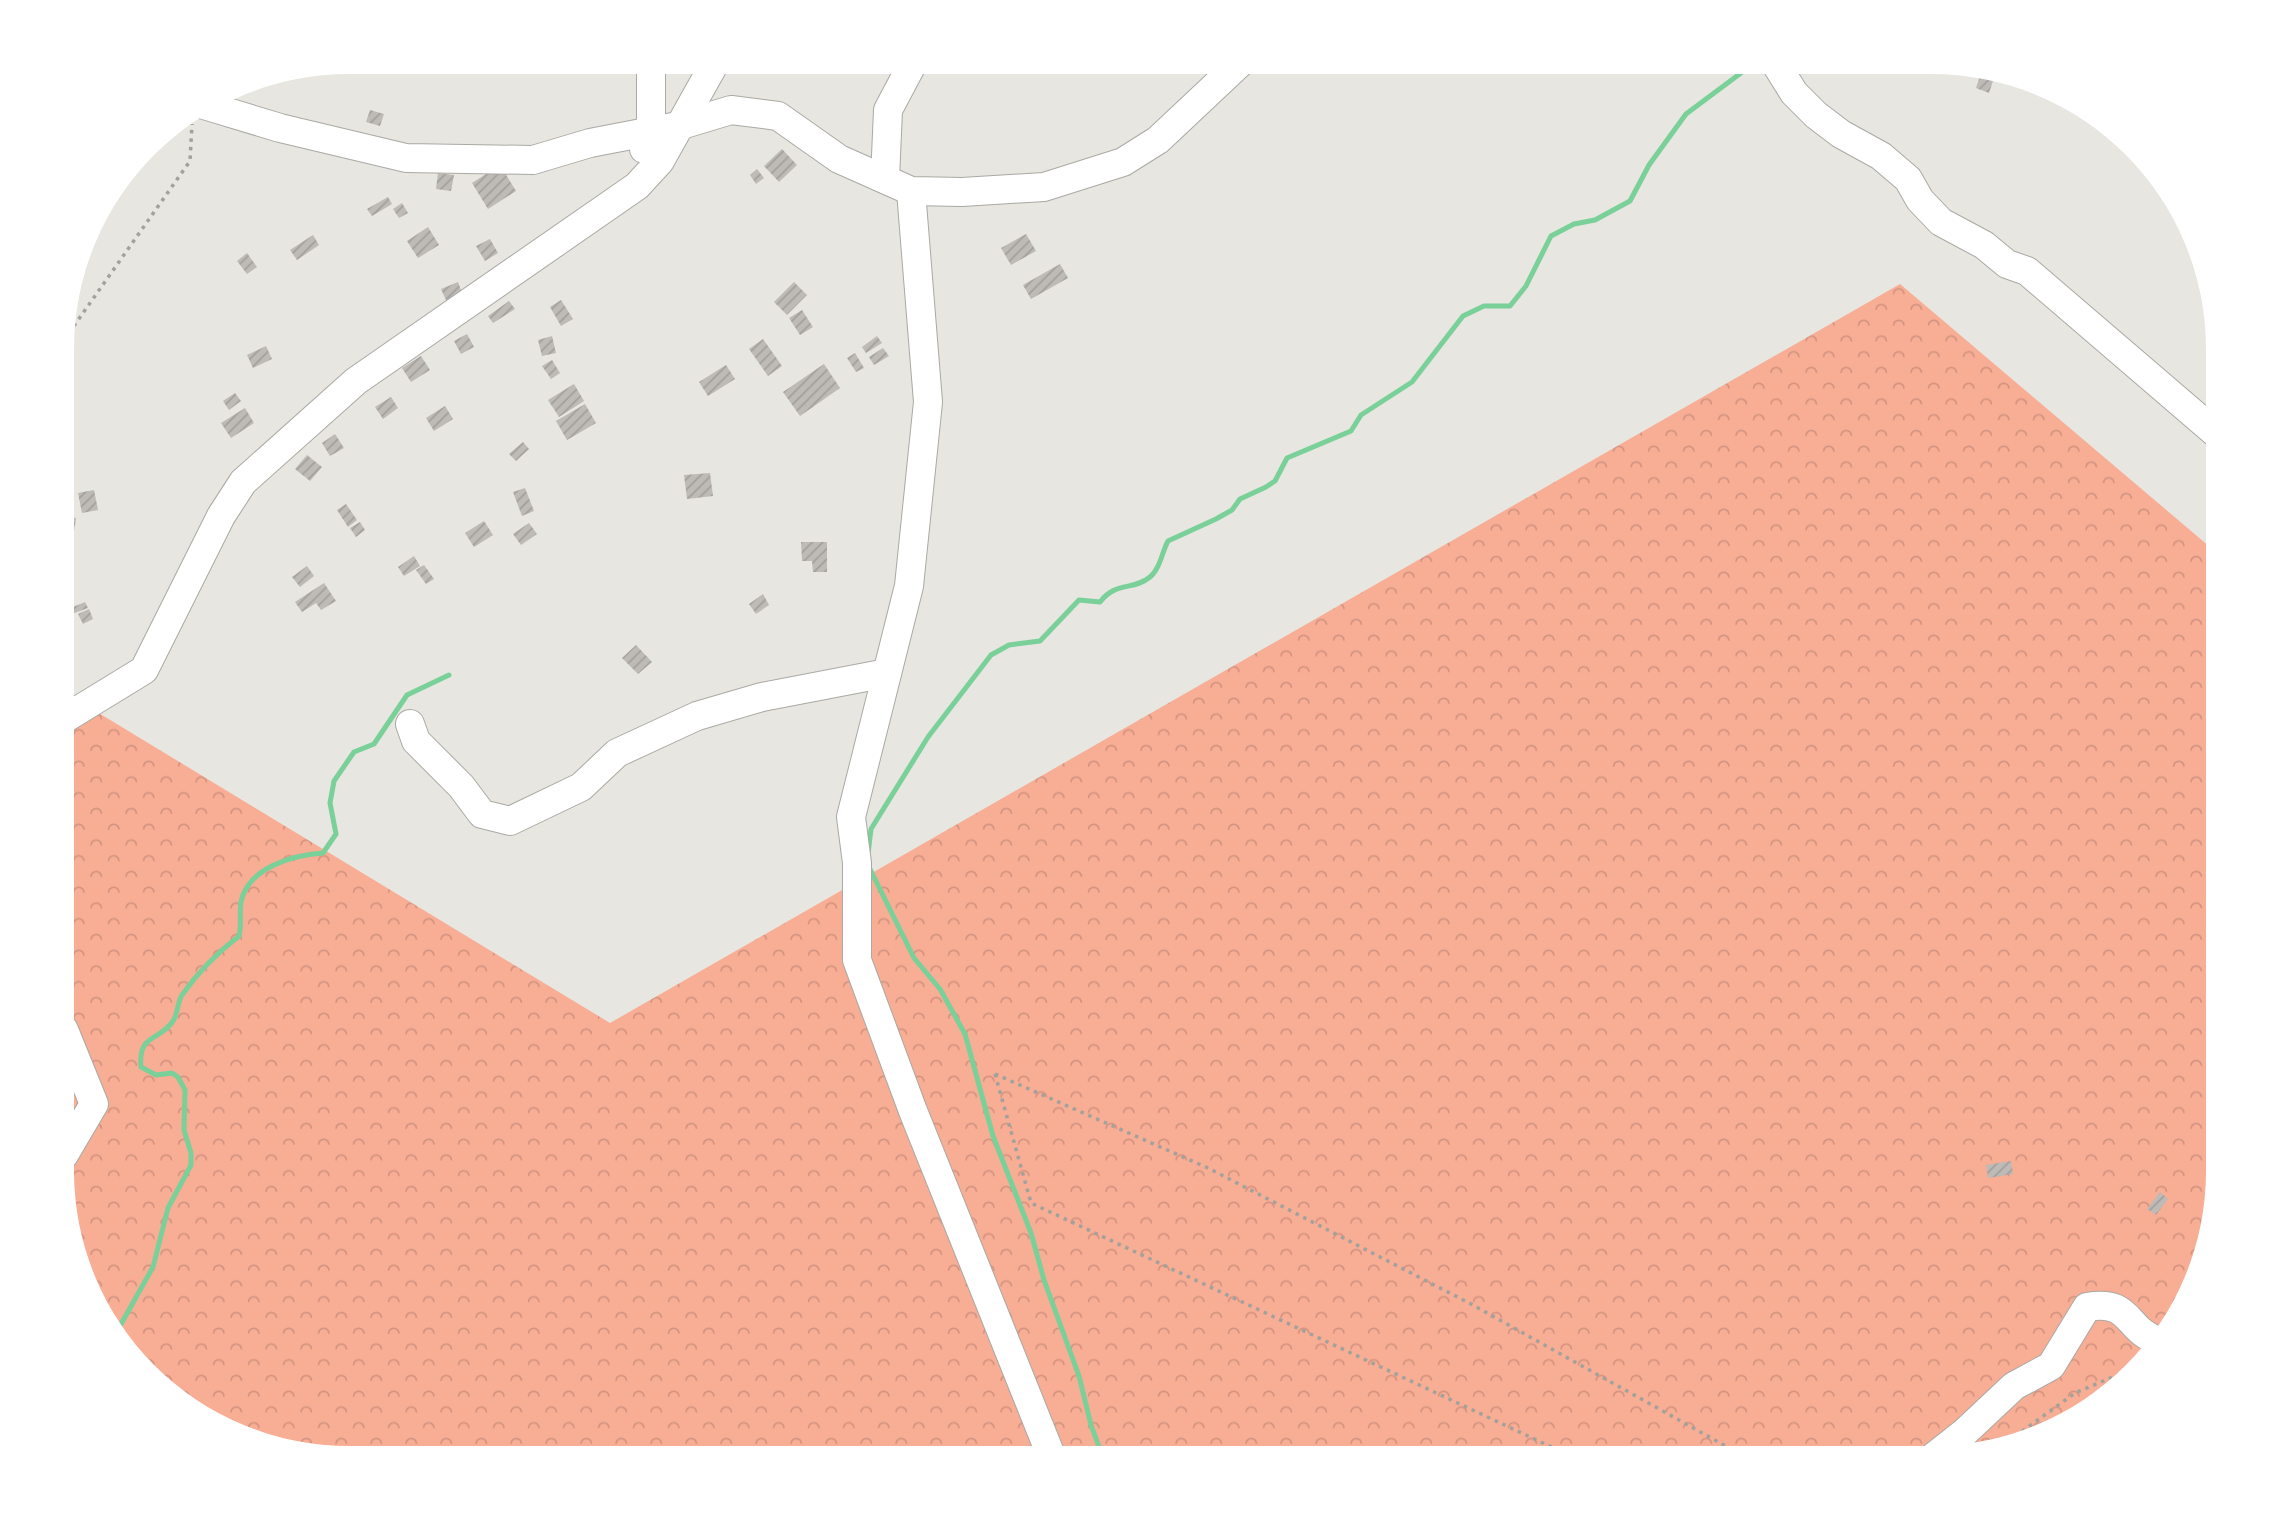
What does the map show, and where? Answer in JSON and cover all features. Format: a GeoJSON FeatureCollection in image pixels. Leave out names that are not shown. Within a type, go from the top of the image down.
{"type":"FeatureCollection","features":[{"type":"Feature","properties":{"kind":"street"},"geometry":{"type":"LineString","coordinates":[[74,713],[144,670],[221,516],[243,482],[356,381],[637,186],[660,161],[664,128],[654,74]]}},
{"type":"Feature","properties":{"kind":"street"},"geometry":{"type":"LineString","coordinates":[[664,128],[706,74]]}},
{"type":"Feature","properties":{"kind":"street"},"geometry":{"type":"LineString","coordinates":[[885,179],[888,110],[907,74]]}},
{"type":"Feature","properties":{"kind":"street"},"geometry":{"type":"LineString","coordinates":[[216,108],[280,128],[406,158],[533,160],[590,142],[664,128],[731,110],[778,116],[839,159],[911,191],[962,192],[1044,187],[1123,162],[1168,132],[1228,74]]}},
{"type":"Feature","properties":{"kind":"street"},"geometry":{"type":"LineString","coordinates":[[1782,74],[1794,93],[1816,115],[1908,179],[1920,200],[1941,222],[1984,245],[2007,264],[2027,271],[2206,425]]}},
{"type":"Feature","properties":{"kind":"street"},"geometry":{"type":"LineString","coordinates":[[911,191],[928,402],[909,586],[851,817],[857,863],[857,960],[913,1111],[1047,1446]]}},
{"type":"Feature","properties":{"kind":"street"},"geometry":{"type":"LineString","coordinates":[[410,724],[416,741],[461,786],[482,814],[510,821],[581,787],[617,753],[697,716],[762,697],[887,673]]}},
{"type":"Feature","properties":{"kind":"street"},"geometry":{"type":"LineString","coordinates":[[74,1055],[94,1104],[74,1138]]}},
{"type":"Feature","properties":{"kind":"street"},"geometry":{"type":"LineString","coordinates":[[1947,1446],[2014,1386],[2051,1366],[2087,1307],[2108,1303],[2124,1312],[2150,1338]]}},
{"type":"Feature","properties":{"kind":"path"},"geometry":{"type":"LineString","coordinates":[[75,325],[190,161],[192,123]]}},
{"type":"Feature","properties":{"kind":"path"},"geometry":{"type":"LineString","coordinates":[[1549,1446],[1031,1203],[995,1074],[1208,1168],[1471,1304],[1725,1446]]}},
{"type":"Feature","properties":{"kind":"path"},"geometry":{"type":"LineString","coordinates":[[2023,1431],[2075,1393],[2113,1377]]}},
{"type":"Feature","properties":{"kind":"green space"},"geometry":{"type":"Polygon","coordinates":[[[1900,284],[2206,544],[2206,1172],[2200,1225],[2185,1277],[2169,1309],[2137,1353],[2098,1390],[2068,1410],[2019,1432],[1949,1446],[330,1446],[277,1437],[243,1426],[211,1410],[181,1390],[142,1353],[110,1309],[94,1277],[83,1243],[74,1190],[74,698],[610,1023],[1900,284]]]}},
{"type":"Feature","properties":{"kind":"building"},"geometry":{"type":"Polygon","coordinates":[[[1979,78],[1993,81],[1989,93],[1976,88],[1979,78]]]}},
{"type":"Feature","properties":{"kind":"building"},"geometry":{"type":"Polygon","coordinates":[[[370,110],[384,114],[380,126],[366,122],[370,110]]]}},
{"type":"Feature","properties":{"kind":"building"},"geometry":{"type":"Polygon","coordinates":[[[782,149],[797,165],[779,182],[764,166],[782,149]]]}},
{"type":"Feature","properties":{"kind":"building"},"geometry":{"type":"Polygon","coordinates":[[[500,165],[516,191],[488,209],[472,183],[500,165]]]}},
{"type":"Feature","properties":{"kind":"building"},"geometry":{"type":"Polygon","coordinates":[[[757,169],[764,178],[756,184],[750,175],[757,169]]]}},
{"type":"Feature","properties":{"kind":"building"},"geometry":{"type":"Polygon","coordinates":[[[438,173],[454,175],[451,191],[436,189],[438,173]]]}},
{"type":"Feature","properties":{"kind":"building"},"geometry":{"type":"Polygon","coordinates":[[[388,197],[392,204],[372,216],[367,209],[388,197]]]}},
{"type":"Feature","properties":{"kind":"building"},"geometry":{"type":"Polygon","coordinates":[[[402,203],[408,213],[399,218],[393,209],[402,203]]]}},
{"type":"Feature","properties":{"kind":"building"},"geometry":{"type":"Polygon","coordinates":[[[428,227],[439,245],[418,258],[407,241],[428,227]]]}},
{"type":"Feature","properties":{"kind":"building"},"geometry":{"type":"Polygon","coordinates":[[[1026,234],[1036,251],[1011,265],[1001,248],[1026,234]]]}},
{"type":"Feature","properties":{"kind":"building"},"geometry":{"type":"Polygon","coordinates":[[[313,235],[319,245],[297,260],[290,250],[313,235]]]}},
{"type":"Feature","properties":{"kind":"building"},"geometry":{"type":"Polygon","coordinates":[[[490,239],[498,253],[485,261],[476,246],[490,239]]]}},
{"type":"Feature","properties":{"kind":"building"},"geometry":{"type":"Polygon","coordinates":[[[247,253],[257,267],[247,274],[237,261],[247,253]]]}},
{"type":"Feature","properties":{"kind":"building"},"geometry":{"type":"Polygon","coordinates":[[[1060,264],[1068,278],[1031,299],[1023,285],[1060,264]]]}},
{"type":"Feature","properties":{"kind":"building"},"geometry":{"type":"Polygon","coordinates":[[[458,282],[462,293],[446,300],[441,289],[458,282]]]}},
{"type":"Feature","properties":{"kind":"building"},"geometry":{"type":"Polygon","coordinates":[[[794,282],[807,295],[787,315],[774,302],[794,282]]]}},
{"type":"Feature","properties":{"kind":"building"},"geometry":{"type":"Polygon","coordinates":[[[561,300],[573,319],[561,326],[550,307],[561,300]]]}},
{"type":"Feature","properties":{"kind":"building"},"geometry":{"type":"Polygon","coordinates":[[[509,301],[515,309],[493,323],[488,316],[509,301]]]}},
{"type":"Feature","properties":{"kind":"building"},"geometry":{"type":"Polygon","coordinates":[[[802,310],[813,327],[800,335],[789,318],[802,310]]]}},
{"type":"Feature","properties":{"kind":"building"},"geometry":{"type":"Polygon","coordinates":[[[467,334],[474,347],[461,354],[454,341],[467,334]]]}},
{"type":"Feature","properties":{"kind":"building"},"geometry":{"type":"Polygon","coordinates":[[[552,336],[556,353],[542,356],[538,340],[552,336]]]}},
{"type":"Feature","properties":{"kind":"building"},"geometry":{"type":"Polygon","coordinates":[[[877,336],[882,343],[866,353],[862,347],[877,336]]]}},
{"type":"Feature","properties":{"kind":"building"},"geometry":{"type":"Polygon","coordinates":[[[763,339],[782,366],[768,376],[749,349],[763,339]]]}},
{"type":"Feature","properties":{"kind":"building"},"geometry":{"type":"Polygon","coordinates":[[[266,346],[272,359],[253,368],[247,355],[266,346]]]}},
{"type":"Feature","properties":{"kind":"building"},"geometry":{"type":"Polygon","coordinates":[[[883,348],[889,356],[874,365],[869,357],[883,348]]]}},
{"type":"Feature","properties":{"kind":"building"},"geometry":{"type":"Polygon","coordinates":[[[855,353],[864,368],[856,372],[847,358],[855,353]]]}},
{"type":"Feature","properties":{"kind":"building"},"geometry":{"type":"Polygon","coordinates":[[[421,356],[430,370],[411,382],[402,368],[421,356]]]}},
{"type":"Feature","properties":{"kind":"building"},"geometry":{"type":"Polygon","coordinates":[[[552,360],[560,373],[551,379],[542,366],[552,360]]]}},
{"type":"Feature","properties":{"kind":"building"},"geometry":{"type":"Polygon","coordinates":[[[824,364],[840,388],[800,416],[783,392],[824,364]]]}},
{"type":"Feature","properties":{"kind":"building"},"geometry":{"type":"Polygon","coordinates":[[[726,365],[735,379],[708,396],[699,382],[726,365]]]}},
{"type":"Feature","properties":{"kind":"building"},"geometry":{"type":"Polygon","coordinates":[[[574,384],[584,401],[559,417],[548,400],[574,384]]]}},
{"type":"Feature","properties":{"kind":"building"},"geometry":{"type":"Polygon","coordinates":[[[235,393],[241,401],[229,410],[223,401],[235,393]]]}},
{"type":"Feature","properties":{"kind":"building"},"geometry":{"type":"Polygon","coordinates":[[[391,397],[398,408],[383,419],[375,407],[391,397]]]}},
{"type":"Feature","properties":{"kind":"building"},"geometry":{"type":"Polygon","coordinates":[[[585,404],[596,423],[567,440],[556,421],[585,404]]]}},
{"type":"Feature","properties":{"kind":"building"},"geometry":{"type":"Polygon","coordinates":[[[445,406],[453,419],[434,431],[426,418],[445,406]]]}},
{"type":"Feature","properties":{"kind":"building"},"geometry":{"type":"Polygon","coordinates":[[[245,408],[254,423],[231,438],[221,423],[245,408]]]}},
{"type":"Feature","properties":{"kind":"building"},"geometry":{"type":"Polygon","coordinates":[[[335,434],[344,448],[330,456],[322,443],[335,434]]]}},
{"type":"Feature","properties":{"kind":"building"},"geometry":{"type":"Polygon","coordinates":[[[523,442],[529,449],[516,461],[509,454],[523,442]]]}},
{"type":"Feature","properties":{"kind":"building"},"geometry":{"type":"Polygon","coordinates":[[[307,455],[322,467],[310,481],[295,469],[307,455]]]}},
{"type":"Feature","properties":{"kind":"building"},"geometry":{"type":"Polygon","coordinates":[[[710,473],[713,496],[687,499],[684,475],[710,473]]]}},
{"type":"Feature","properties":{"kind":"building"},"geometry":{"type":"Polygon","coordinates":[[[525,488],[534,511],[522,516],[513,492],[525,488]]]}},
{"type":"Feature","properties":{"kind":"building"},"geometry":{"type":"Polygon","coordinates":[[[94,490],[98,510],[82,513],[78,493],[94,490]]]}},
{"type":"Feature","properties":{"kind":"building"},"geometry":{"type":"Polygon","coordinates":[[[346,504],[357,520],[348,527],[337,510],[346,504]]]}},
{"type":"Feature","properties":{"kind":"building"},"geometry":{"type":"Polygon","coordinates":[[[484,521],[493,535],[474,547],[465,533],[484,521]]]}},
{"type":"Feature","properties":{"kind":"building"},"geometry":{"type":"Polygon","coordinates":[[[360,522],[365,530],[356,537],[350,528],[360,522]]]}},
{"type":"Feature","properties":{"kind":"building"},"geometry":{"type":"Polygon","coordinates":[[[529,523],[537,534],[521,545],[513,534],[529,523]]]}},
{"type":"Feature","properties":{"kind":"building"},"geometry":{"type":"Polygon","coordinates":[[[801,542],[827,542],[827,572],[813,572],[812,561],[802,561],[801,542]]]}},
{"type":"Feature","properties":{"kind":"building"},"geometry":{"type":"Polygon","coordinates":[[[414,556],[420,566],[404,576],[398,567],[414,556]]]}},
{"type":"Feature","properties":{"kind":"building"},"geometry":{"type":"Polygon","coordinates":[[[424,565],[434,579],[426,584],[416,570],[424,565]]]}},
{"type":"Feature","properties":{"kind":"building"},"geometry":{"type":"Polygon","coordinates":[[[307,566],[314,576],[300,587],[292,577],[307,566]]]}},
{"type":"Feature","properties":{"kind":"building"},"geometry":{"type":"Polygon","coordinates":[[[324,583],[336,601],[321,610],[316,603],[302,612],[295,602],[324,583]]]}},
{"type":"Feature","properties":{"kind":"building"},"geometry":{"type":"Polygon","coordinates":[[[763,594],[769,605],[756,614],[749,604],[763,594]]]}},
{"type":"Feature","properties":{"kind":"building"},"geometry":{"type":"Polygon","coordinates":[[[85,602],[88,608],[74,613],[74,607],[85,602]]]}},
{"type":"Feature","properties":{"kind":"building"},"geometry":{"type":"Polygon","coordinates":[[[89,609],[93,619],[83,624],[78,614],[89,609]]]}},
{"type":"Feature","properties":{"kind":"building"},"geometry":{"type":"Polygon","coordinates":[[[636,645],[652,662],[638,674],[622,658],[636,645]]]}},
{"type":"Feature","properties":{"kind":"building"},"geometry":{"type":"Polygon","coordinates":[[[2011,1161],[2013,1174],[1988,1178],[1986,1165],[2011,1161]]]}},
{"type":"Feature","properties":{"kind":"building"},"geometry":{"type":"Polygon","coordinates":[[[2160,1192],[2168,1199],[2156,1215],[2147,1209],[2160,1192]]]}},
{"type":"Feature","properties":{"kind":"waterway"},"geometry":{"type":"LineString","coordinates":[[868,854],[871,829],[928,737],[991,655],[1009,645],[1040,641],[1079,600],[1100,602],[1112,591],[1144,581],[1156,570],[1168,541],[1216,519],[1232,510],[1240,499],[1275,481],[1287,458],[1351,431],[1361,415],[1412,382],[1463,316],[1484,306],[1510,306],[1526,286],[1551,236],[1574,224],[1595,220],[1630,201],[1649,165],[1686,114],[1740,74]]}},
{"type":"Feature","properties":{"kind":"waterway"},"geometry":{"type":"LineString","coordinates":[[121,1325],[153,1267],[168,1208],[191,1165],[191,1153],[184,1130],[185,1090],[178,1077],[172,1073],[156,1075],[141,1067],[143,1048],[173,1021],[180,998],[195,978],[239,936],[241,902],[245,890],[253,880],[262,872],[286,860],[323,853],[336,834],[330,803],[334,781],[354,752],[374,744],[407,695],[449,675]]}},
{"type":"Feature","properties":{"kind":"waterway"},"geometry":{"type":"LineString","coordinates":[[869,867],[914,958],[940,989],[965,1034],[993,1136],[1031,1233],[1044,1280],[1079,1376],[1099,1446]]}}]}
